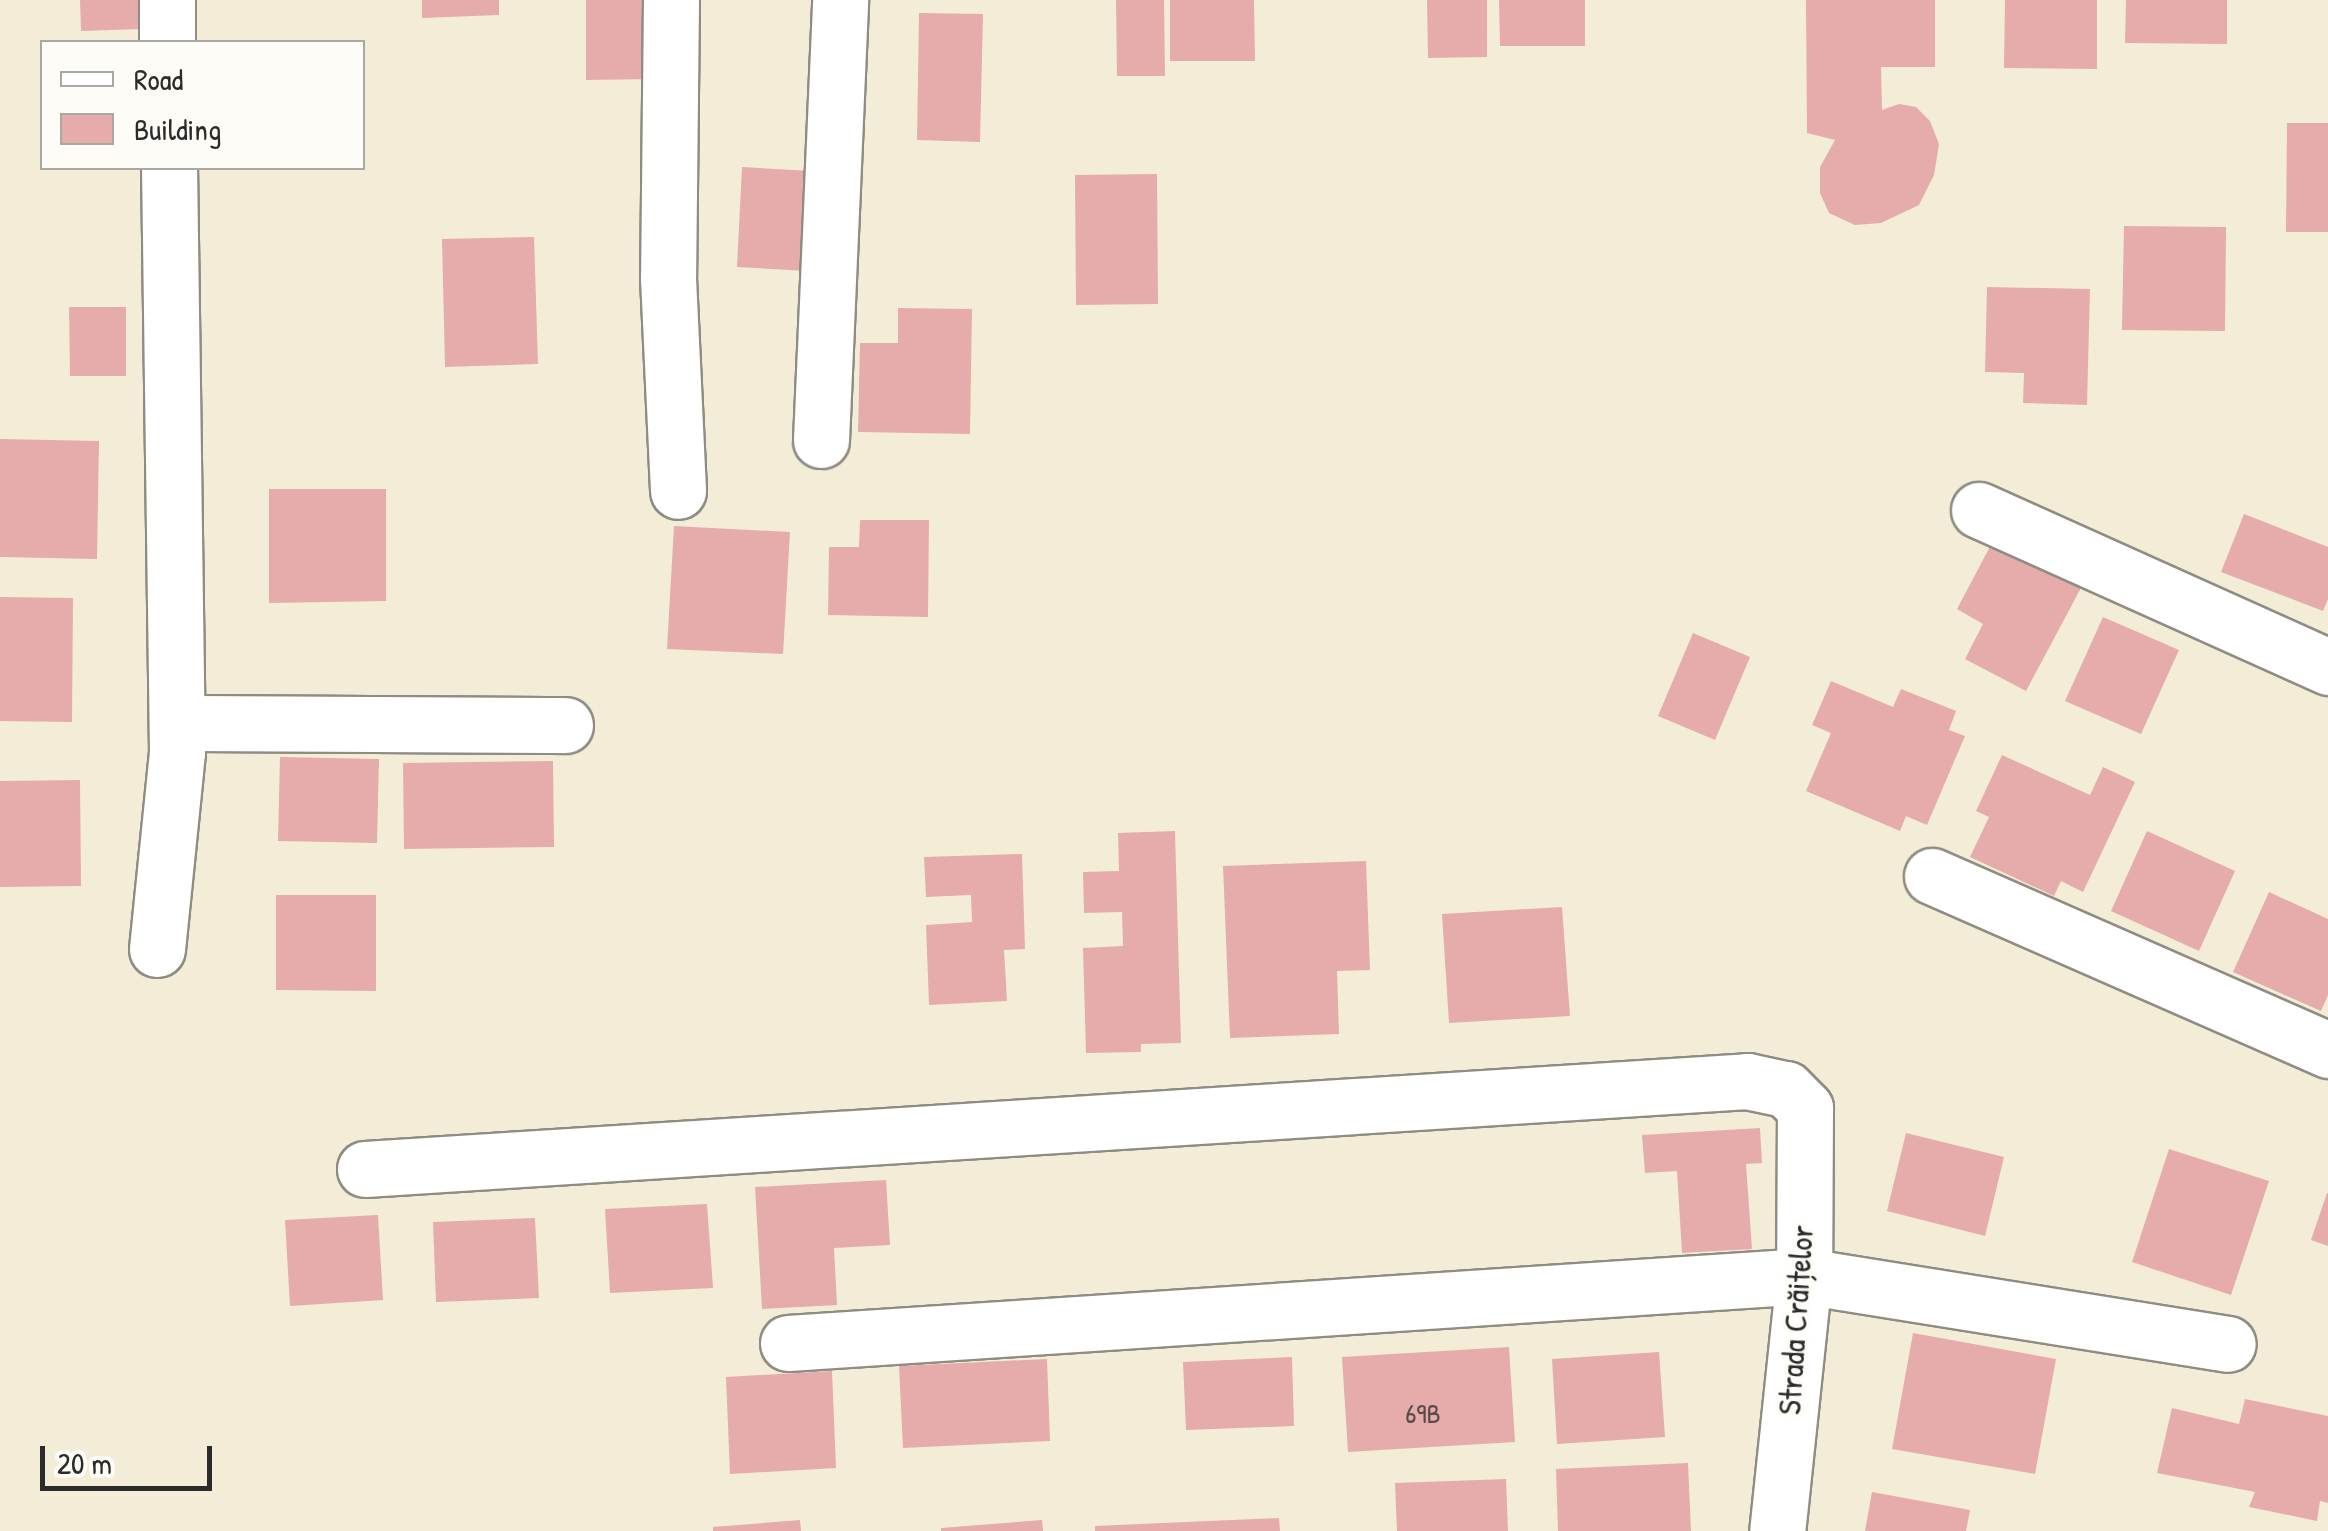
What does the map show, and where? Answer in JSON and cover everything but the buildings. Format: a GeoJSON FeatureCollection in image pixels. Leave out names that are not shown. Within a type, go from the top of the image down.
{"type":"FeatureCollection","features":[{"type":"Feature","properties":{"kind":"street"},"geometry":{"type":"LineString","coordinates":[[167,0],[167,40]]}},
{"type":"Feature","properties":{"kind":"street"},"geometry":{"type":"LineString","coordinates":[[671,0],[668,278],[678,491]]}},
{"type":"Feature","properties":{"kind":"street"},"geometry":{"type":"LineString","coordinates":[[821,440],[840,0]]}},
{"type":"Feature","properties":{"kind":"street"},"geometry":{"type":"LineString","coordinates":[[157,949],[177,723],[169,170]]}},
{"type":"Feature","properties":{"kind":"street"},"geometry":{"type":"LineString","coordinates":[[1979,510],[2328,667]]}},
{"type":"Feature","properties":{"kind":"street"},"geometry":{"type":"LineString","coordinates":[[177,723],[565,725]]}},
{"type":"Feature","properties":{"kind":"street"},"geometry":{"type":"LineString","coordinates":[[1932,876],[2328,1050]]}},
{"type":"Feature","properties":{"kind":"street","name":"Strada Crăițelor"},"geometry":{"type":"LineString","coordinates":[[364,1169],[1747,1081],[1786,1089],[1805,1108],[1804,1276],[1777,1531]]}},
{"type":"Feature","properties":{"kind":"street"},"geometry":{"type":"LineString","coordinates":[[788,1343],[1804,1276],[2228,1344]]}}]}
